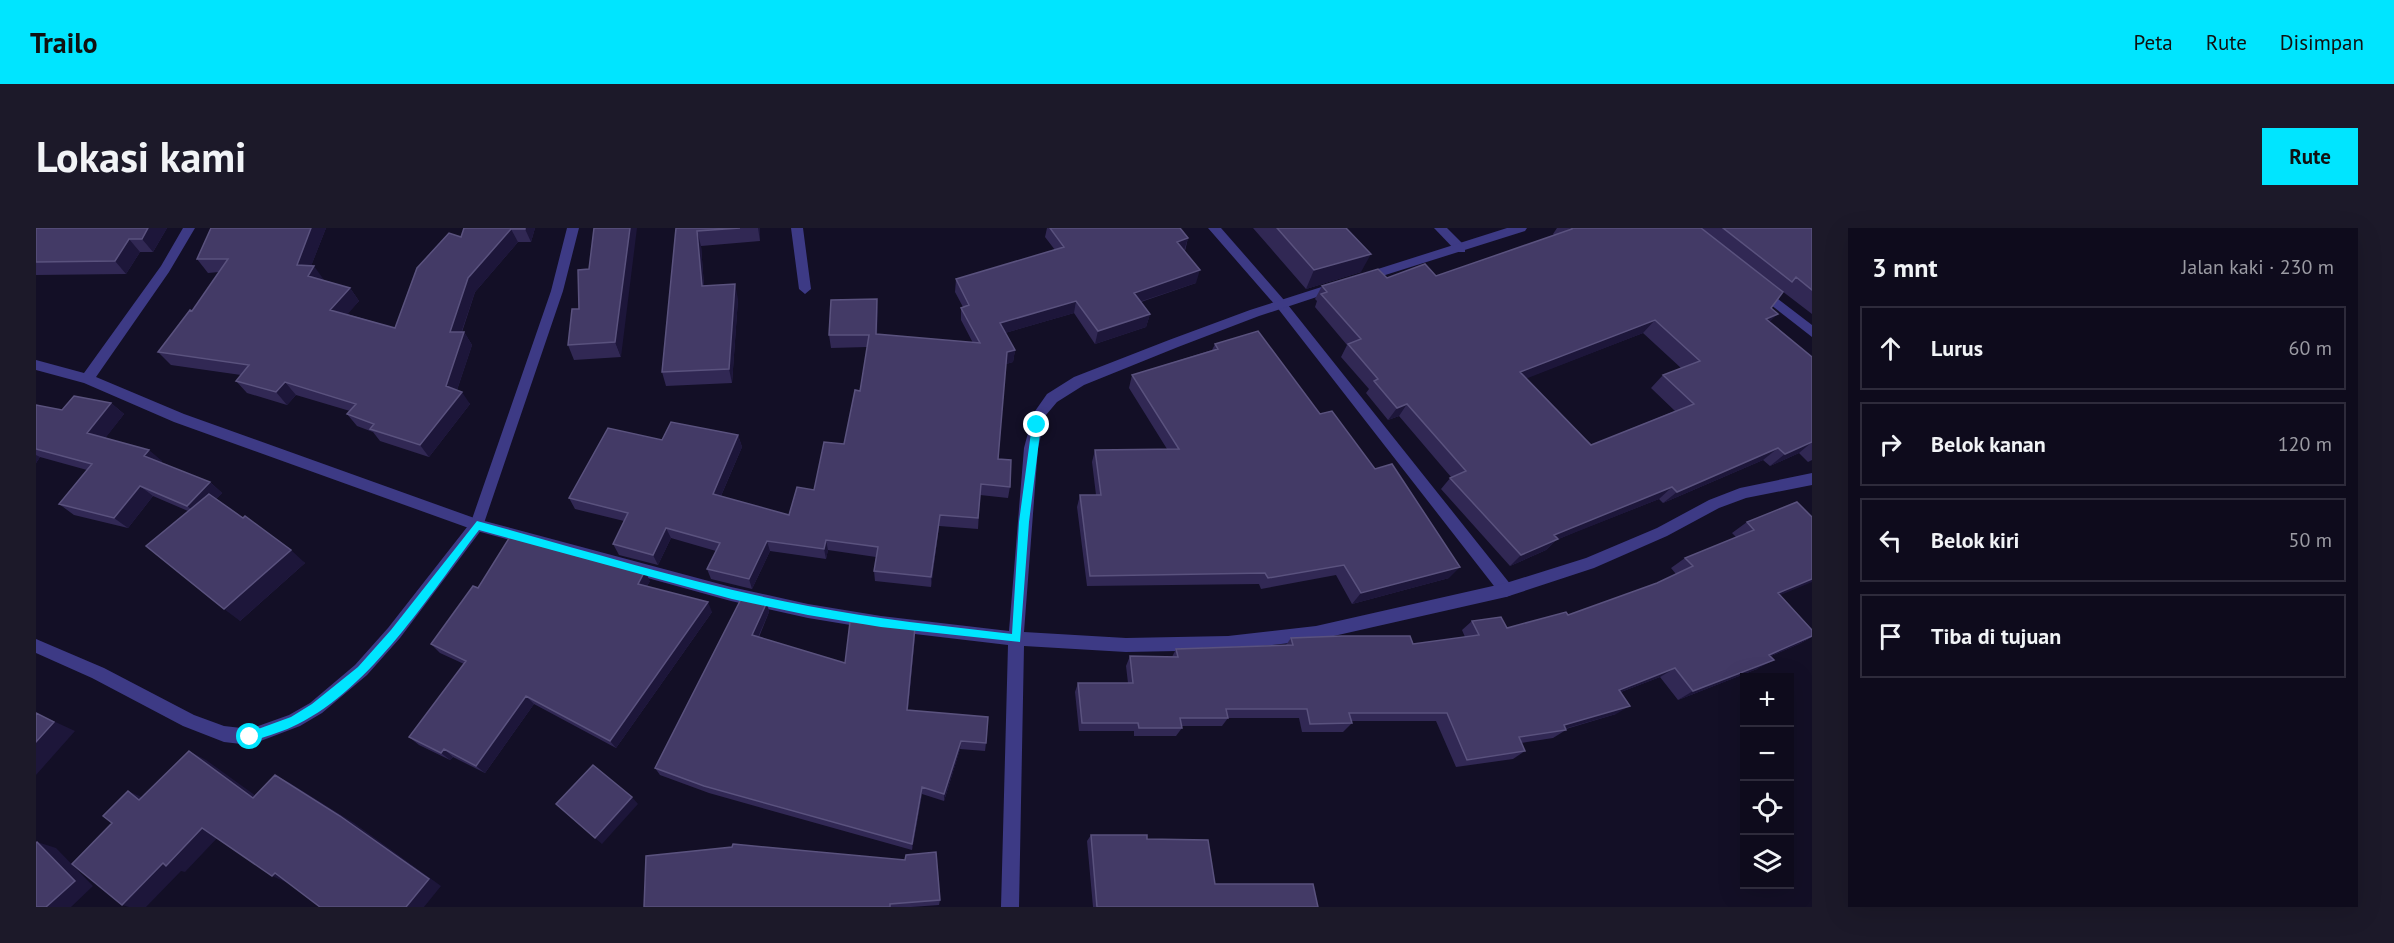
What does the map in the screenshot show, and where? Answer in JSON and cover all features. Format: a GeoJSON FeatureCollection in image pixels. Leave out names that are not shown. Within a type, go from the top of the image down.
{"type":"FeatureCollection","features":[{"type":"Feature","properties":{"kind":"street"},"geometry":{"type":"LineString","coordinates":[[87,379],[165,269],[189,228]]}},
{"type":"Feature","properties":{"kind":"street"},"geometry":{"type":"LineString","coordinates":[[36,646],[98,673],[189,721],[224,734],[250,737],[294,721],[316,708],[361,670],[394,633],[477,525],[553,302],[573,228]]}},
{"type":"Feature","properties":{"kind":"street"},"geometry":{"type":"LineString","coordinates":[[797,228],[805,289]]}},
{"type":"Feature","properties":{"kind":"street"},"geometry":{"type":"LineString","coordinates":[[1214,228],[1280,303],[1506,590]]}},
{"type":"Feature","properties":{"kind":"street"},"geometry":{"type":"LineString","coordinates":[[1440,228],[1461,249]]}},
{"type":"Feature","properties":{"kind":"street"},"geometry":{"type":"LineString","coordinates":[[1010,907],[1016,639],[1030,460],[1037,425],[1044,407],[1066,387],[1280,303],[1461,249],[1521,228]]}},
{"type":"Feature","properties":{"kind":"street"},"geometry":{"type":"LineString","coordinates":[[1747,280],[1812,332]]}},
{"type":"Feature","properties":{"kind":"street"},"geometry":{"type":"LineString","coordinates":[[36,365],[87,379],[190,422],[477,525],[732,594],[808,611],[881,623],[1016,639],[1126,645],[1228,643],[1316,633],[1506,590],[1589,563],[1662,532],[1714,504],[1745,492],[1812,479]]}},
{"type":"Feature","properties":{"kind":"building"},"geometry":{"type":"Polygon","coordinates":[[[36,228],[148,228],[142,239],[129,239],[115,261],[36,262],[36,228]]]}},
{"type":"Feature","properties":{"kind":"building"},"geometry":{"type":"Polygon","coordinates":[[[211,228],[311,228],[297,265],[314,266],[308,276],[350,288],[330,310],[395,328],[417,268],[449,233],[461,237],[464,228],[525,229],[511,229],[468,278],[450,332],[464,332],[446,386],[462,392],[420,445],[370,429],[374,424],[347,414],[356,404],[285,382],[276,392],[236,381],[249,365],[158,352],[190,310],[192,311],[228,259],[197,259],[211,228]]]}},
{"type":"Feature","properties":{"kind":"building"},"geometry":{"type":"Polygon","coordinates":[[[594,228],[630,228],[615,342],[568,345],[572,309],[579,309],[578,270],[589,269],[594,228]]]}},
{"type":"Feature","properties":{"kind":"building"},"geometry":{"type":"Polygon","coordinates":[[[676,228],[740,228],[697,231],[702,286],[735,284],[729,369],[662,372],[676,228]]]}},
{"type":"Feature","properties":{"kind":"building"},"geometry":{"type":"Polygon","coordinates":[[[1050,228],[1180,228],[1188,238],[1177,242],[1200,270],[1134,293],[1150,314],[1098,331],[1076,301],[1000,323],[1015,350],[1007,352],[998,459],[1011,460],[1010,487],[981,484],[978,518],[940,515],[931,577],[874,571],[878,547],[826,540],[824,549],[767,541],[749,579],[707,569],[720,543],[666,528],[653,555],[613,544],[628,513],[569,498],[608,428],[662,440],[671,422],[738,435],[713,494],[789,515],[797,487],[814,490],[824,442],[844,444],[855,390],[860,391],[869,335],[829,335],[831,300],[877,299],[876,334],[980,343],[961,308],[969,305],[956,279],[1064,247],[1050,228]]]}},
{"type":"Feature","properties":{"kind":"building"},"geometry":{"type":"Polygon","coordinates":[[[1277,228],[1346,228],[1371,254],[1314,270],[1277,228]]]}},
{"type":"Feature","properties":{"kind":"building"},"geometry":{"type":"Polygon","coordinates":[[[1701,228],[1783,292],[1771,308],[1778,314],[1766,319],[1812,357],[1812,442],[1785,454],[1778,448],[1677,492],[1672,487],[1554,535],[1558,539],[1521,555],[1450,478],[1466,471],[1407,404],[1397,408],[1374,381],[1378,379],[1348,344],[1361,339],[1321,294],[1327,292],[1322,286],[1378,269],[1387,278],[1425,264],[1436,276],[1572,229],[1701,228]],[[1655,320],[1520,372],[1591,445],[1694,404],[1663,375],[1700,361],[1655,320]]]}},
{"type":"Feature","properties":{"kind":"building"},"geometry":{"type":"Polygon","coordinates":[[[1723,228],[1812,228],[1812,290],[1796,277],[1792,282],[1723,228]]]}},
{"type":"Feature","properties":{"kind":"building"},"geometry":{"type":"Polygon","coordinates":[[[1258,331],[1320,414],[1332,411],[1375,469],[1392,464],[1460,567],[1361,593],[1344,565],[1268,578],[1265,573],[1090,576],[1080,495],[1101,495],[1095,450],[1179,449],[1132,375],[1218,349],[1215,344],[1258,331]]]}},
{"type":"Feature","properties":{"kind":"building"},"geometry":{"type":"Polygon","coordinates":[[[74,396],[111,403],[87,433],[149,450],[144,456],[210,482],[187,506],[140,486],[114,518],[59,504],[92,464],[36,449],[36,405],[62,410],[74,396]]]}},
{"type":"Feature","properties":{"kind":"building"},"geometry":{"type":"Polygon","coordinates":[[[209,494],[243,518],[245,516],[291,550],[224,609],[146,546],[209,494]]]}},
{"type":"Feature","properties":{"kind":"building"},"geometry":{"type":"Polygon","coordinates":[[[1797,502],[1812,517],[1812,579],[1778,593],[1812,630],[1812,636],[1769,655],[1774,660],[1693,691],[1675,668],[1619,690],[1630,706],[1564,725],[1566,730],[1519,737],[1525,751],[1467,760],[1447,713],[1349,713],[1352,723],[1310,724],[1307,709],[1226,709],[1228,718],[1180,718],[1182,728],[1139,728],[1138,723],[1082,723],[1078,683],[1133,683],[1130,656],[1178,657],[1176,649],[1293,645],[1291,638],[1410,636],[1413,644],[1479,635],[1472,621],[1501,617],[1507,628],[1566,612],[1568,615],[1657,583],[1693,566],[1685,558],[1754,530],[1747,522],[1797,502]]]}},
{"type":"Feature","properties":{"kind":"building"},"geometry":{"type":"Polygon","coordinates":[[[511,535],[645,571],[638,584],[708,602],[610,741],[526,696],[476,766],[444,749],[441,753],[409,737],[466,661],[431,644],[473,586],[478,588],[511,535]]]}},
{"type":"Feature","properties":{"kind":"building"},"geometry":{"type":"Polygon","coordinates":[[[742,597],[767,602],[752,635],[845,663],[850,622],[915,627],[907,710],[988,717],[986,743],[961,741],[944,794],[922,787],[912,844],[704,786],[655,768],[742,597]]]}},
{"type":"Feature","properties":{"kind":"building"},"geometry":{"type":"Polygon","coordinates":[[[36,713],[54,722],[36,742],[36,713]]]}},
{"type":"Feature","properties":{"kind":"building"},"geometry":{"type":"Polygon","coordinates":[[[189,751],[253,798],[275,775],[340,816],[429,879],[406,907],[320,907],[275,873],[272,876],[202,828],[166,866],[163,863],[122,905],[72,864],[112,823],[103,816],[128,791],[139,800],[189,751]]]}},
{"type":"Feature","properties":{"kind":"building"},"geometry":{"type":"Polygon","coordinates":[[[593,765],[632,797],[595,838],[556,804],[593,765]]]}},
{"type":"Feature","properties":{"kind":"building"},"geometry":{"type":"Polygon","coordinates":[[[1091,835],[1147,835],[1147,839],[1208,840],[1215,884],[1313,884],[1318,907],[1097,907],[1091,835]]]}},
{"type":"Feature","properties":{"kind":"building"},"geometry":{"type":"Polygon","coordinates":[[[37,842],[75,881],[46,907],[36,907],[37,842]]]}},
{"type":"Feature","properties":{"kind":"building"},"geometry":{"type":"Polygon","coordinates":[[[733,844],[905,860],[906,855],[936,852],[940,900],[890,904],[890,907],[644,907],[646,856],[732,847],[733,844]]]}},
{"type":"Feature","properties":{"kind":"route"},"geometry":{"type":"LineString","coordinates":[[250,737],[294,721],[316,708],[361,670],[394,633],[477,525],[732,594],[808,611],[881,623],[1016,639],[1030,460],[1037,425]]}}]}
